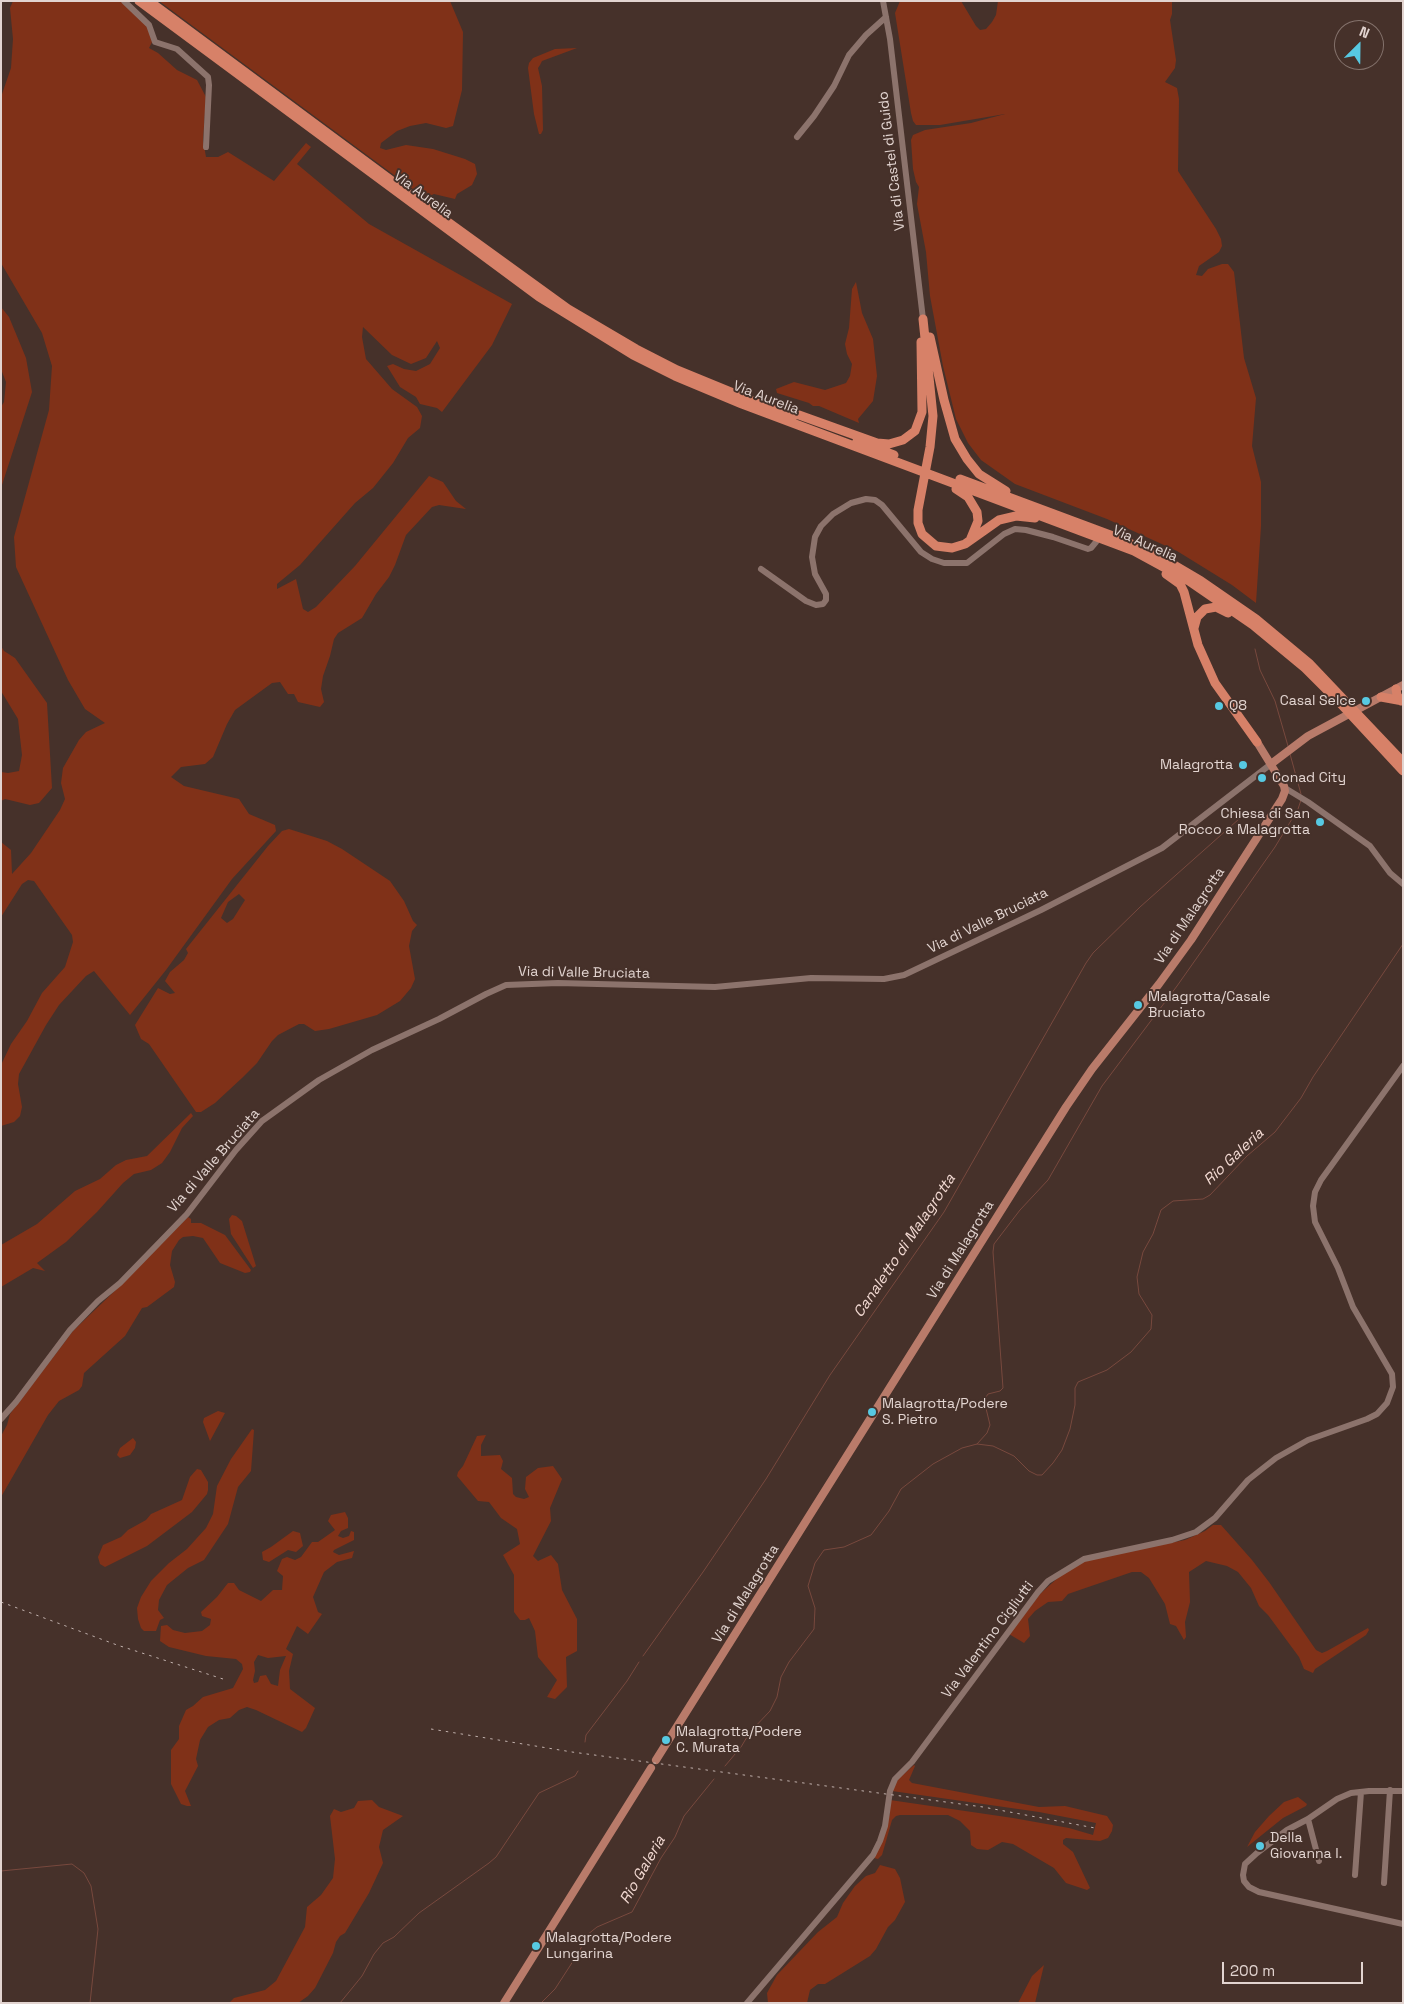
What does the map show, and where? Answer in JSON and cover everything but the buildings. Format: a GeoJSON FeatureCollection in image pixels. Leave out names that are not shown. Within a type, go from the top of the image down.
{"type":"FeatureCollection","features":[{"type":"Feature","properties":{"kind":"highway","name":"Via Aurelia"},"geometry":{"type":"LineString","coordinates":[[138,1],[565,315],[633,355],[676,376],[742,404],[1134,551],[1208,592],[1275,642],[1343,701]]}},
{"type":"Feature","properties":{"kind":"highway","name":"Via Aurelia"},"geometry":{"type":"LineString","coordinates":[[149,1],[568,309],[636,349],[677,370],[782,413],[1121,539],[1184,571],[1244,610],[1295,651],[1363,723],[1403,771]]}},
{"type":"Feature","properties":{"kind":"highway"},"geometry":{"type":"LineString","coordinates":[[782,413],[799,415],[881,444],[893,444],[906,439],[917,428],[922,412],[920,330],[923,319]]}},
{"type":"Feature","properties":{"kind":"highway"},"geometry":{"type":"LineString","coordinates":[[923,319],[933,402],[930,447],[920,496],[918,518],[920,530],[926,539],[934,545],[953,548],[964,544],[996,521],[1016,516],[1040,520],[1124,553],[1134,551]]}},
{"type":"Feature","properties":{"kind":"highway"},"geometry":{"type":"LineString","coordinates":[[923,319],[929,331],[944,400],[954,435],[963,453],[975,470],[984,479],[1003,490],[1101,528],[1121,539]]}},
{"type":"Feature","properties":{"kind":"highway"},"geometry":{"type":"LineString","coordinates":[[799,426],[810,435],[963,492],[973,503],[978,517],[972,536],[964,544]]}},
{"type":"Feature","properties":{"kind":"highway"},"geometry":{"type":"LineString","coordinates":[[1145,557],[1152,565],[1174,578],[1180,584],[1187,599],[1194,631],[1204,660],[1215,683],[1257,742]]}},
{"type":"Feature","properties":{"kind":"highway"},"geometry":{"type":"LineString","coordinates":[[1194,631],[1200,612],[1216,607],[1275,642]]}},
{"type":"Feature","properties":{"kind":"highway"},"geometry":{"type":"LineString","coordinates":[[1381,697],[1401,694]]}},
{"type":"Feature","properties":{"kind":"highway","name":"Via Aurelia"},"geometry":{"type":"LineString","coordinates":[[1363,723],[1403,762]]}},
{"type":"Feature","properties":{"kind":"highway"},"geometry":{"type":"LineString","coordinates":[[1363,723],[1379,731],[1403,757]]}},
{"type":"Feature","properties":{"kind":"main road"},"geometry":{"type":"LineString","coordinates":[[1271,764],[1308,736],[1381,697]]}},
{"type":"Feature","properties":{"kind":"main road"},"geometry":{"type":"LineString","coordinates":[[1257,742],[1285,788]]}},
{"type":"Feature","properties":{"kind":"main road","name":"Via di Malagrotta"},"geometry":{"type":"LineString","coordinates":[[656,1760],[1057,1120],[1092,1068],[1159,984],[1191,940],[1282,799],[1285,788]]}},
{"type":"Feature","properties":{"kind":"main road"},"geometry":{"type":"LineString","coordinates":[[504,2003],[651,1768]]}},
{"type":"Feature","properties":{"kind":"street"},"geometry":{"type":"LineString","coordinates":[[124,1],[149,25],[155,42],[177,48],[208,77],[206,147]]}},
{"type":"Feature","properties":{"kind":"street","name":"Via di Castel di Guido"},"geometry":{"type":"LineString","coordinates":[[883,1],[923,319]]}},
{"type":"Feature","properties":{"kind":"street"},"geometry":{"type":"LineString","coordinates":[[797,137],[834,86],[850,55],[866,35],[886,16]]}},
{"type":"Feature","properties":{"kind":"street"},"geometry":{"type":"LineString","coordinates":[[762,569],[806,601],[814,605],[823,604],[826,600],[826,594],[815,576],[812,556],[816,534],[824,523],[841,509],[851,503],[866,499],[877,501],[884,506],[923,554],[935,561],[949,564],[967,563],[1004,534],[1015,529],[1053,537],[1088,549],[1096,542]]}},
{"type":"Feature","properties":{"kind":"street","name":"Via di Valle Bruciata"},"geometry":{"type":"LineString","coordinates":[[1,1419],[70,1330],[98,1301],[120,1283],[187,1214],[236,1150],[262,1121],[319,1080],[372,1050],[439,1020],[506,985],[558,983],[715,986],[812,978],[884,979],[904,975],[1041,910],[1162,848],[1271,764]]}},
{"type":"Feature","properties":{"kind":"street"},"geometry":{"type":"LineString","coordinates":[[1285,788],[1297,794],[1370,846],[1390,872],[1403,884]]}},
{"type":"Feature","properties":{"kind":"street","name":"Via Valentino Cigliutti"},"geometry":{"type":"LineString","coordinates":[[747,2003],[873,1854],[885,1826],[890,1791],[895,1779],[912,1762],[1038,1592],[1048,1582],[1059,1573],[1089,1557],[1172,1540],[1201,1529],[1215,1518],[1248,1480],[1276,1458],[1308,1440],[1367,1419],[1377,1414],[1387,1403],[1393,1388],[1391,1371],[1353,1307],[1342,1276],[1316,1222],[1313,1206],[1316,1189],[1325,1173],[1403,1066]]}},
{"type":"Feature","properties":{"kind":"street"},"geometry":{"type":"LineString","coordinates":[[1384,1883],[1390,1790]]}},
{"type":"Feature","properties":{"kind":"street"},"geometry":{"type":"LineString","coordinates":[[1403,1790],[1361,1792],[1337,1799],[1308,1819],[1287,1830],[1248,1861],[1242,1872],[1243,1879],[1247,1885],[1261,1893],[1403,1924]]}},
{"type":"Feature","properties":{"kind":"street"},"geometry":{"type":"LineString","coordinates":[[1355,1875],[1361,1792]]}},
{"type":"Feature","properties":{"kind":"street"},"geometry":{"type":"LineString","coordinates":[[1308,1819],[1319,1861]]}},
{"type":"Feature","properties":{"kind":"shaded area"},"geometry":{"type":"Polygon","coordinates":[[[13,1],[122,1],[149,28],[152,42],[149,48],[158,53],[177,70],[197,80],[206,97],[203,140],[206,157],[218,157],[228,152],[274,181],[306,143],[311,147],[297,164],[369,224],[512,304],[492,345],[442,412],[437,408],[420,404],[416,397],[400,387],[387,366],[393,364],[404,369],[416,371],[430,364],[440,348],[437,341],[426,358],[411,364],[392,355],[363,327],[362,337],[366,359],[392,389],[417,407],[422,416],[420,428],[408,438],[393,463],[373,488],[355,503],[300,565],[277,584],[277,589],[296,579],[303,609],[308,612],[316,607],[355,566],[429,476],[443,482],[456,501],[466,509],[439,505],[432,507],[406,535],[389,577],[376,594],[362,618],[338,633],[334,639],[323,676],[321,689],[324,702],[320,707],[298,702],[294,694],[288,694],[280,682],[272,683],[235,710],[213,757],[205,764],[181,767],[171,777],[184,786],[239,799],[249,814],[275,825],[276,831],[232,879],[166,970],[130,1015],[94,971],[86,976],[59,1005],[19,1074],[18,1084],[22,1107],[20,1116],[14,1122],[1,1126],[1,1065],[11,1044],[27,1021],[42,993],[65,967],[73,942],[72,935],[34,881],[28,880],[22,884],[1,917],[1,842],[11,850],[12,874],[31,853],[60,810],[65,799],[61,783],[63,768],[79,740],[86,732],[105,723],[85,709],[68,680],[16,567],[14,537],[49,410],[52,366],[42,333],[1,263],[1,97],[11,68],[13,39],[10,8],[13,1]]]}},
{"type":"Feature","properties":{"kind":"shaded area"},"geometry":{"type":"Polygon","coordinates":[[[159,1],[450,1],[463,32],[462,90],[453,126],[446,128],[426,123],[410,126],[397,131],[381,143],[380,148],[386,150],[406,145],[433,149],[465,159],[475,164],[477,174],[472,185],[457,194],[455,199],[434,194],[425,198],[159,1]]]}},
{"type":"Feature","properties":{"kind":"shaded area"},"geometry":{"type":"Polygon","coordinates":[[[900,1],[961,1],[980,30],[986,29],[992,22],[996,15],[998,1],[1172,1],[1170,20],[1176,60],[1175,68],[1165,82],[1177,88],[1179,99],[1178,171],[1216,229],[1222,246],[1219,252],[1199,266],[1196,275],[1202,276],[1208,269],[1222,264],[1228,264],[1234,272],[1244,358],[1256,398],[1252,446],[1261,482],[1261,526],[1256,603],[1232,585],[1177,551],[1107,519],[1015,484],[981,460],[968,443],[956,419],[943,366],[930,296],[926,252],[917,204],[919,187],[913,169],[911,140],[913,135],[925,130],[971,123],[1005,114],[940,125],[916,125],[911,113],[895,13],[900,1]]]}},
{"type":"Feature","properties":{"kind":"shaded area"},"geometry":{"type":"Polygon","coordinates":[[[577,48],[542,61],[538,68],[542,86],[543,130],[539,134],[534,114],[529,63],[533,58],[555,49],[577,48]]]}},
{"type":"Feature","properties":{"kind":"shaded area"},"geometry":{"type":"Polygon","coordinates":[[[856,282],[862,313],[873,339],[877,376],[873,401],[858,419],[859,423],[819,406],[813,406],[777,393],[776,389],[794,382],[825,390],[846,383],[850,376],[852,364],[845,344],[849,328],[852,289],[856,282]]]}},
{"type":"Feature","properties":{"kind":"shaded area"},"geometry":{"type":"Polygon","coordinates":[[[1,307],[9,317],[26,358],[32,392],[1,488],[1,407],[4,402],[6,382],[1,369],[1,307]]]}},
{"type":"Feature","properties":{"kind":"shaded area"},"geometry":{"type":"Polygon","coordinates":[[[1,646],[4,651],[15,658],[47,703],[52,788],[39,803],[30,805],[5,799],[1,801],[1,772],[19,771],[22,755],[18,719],[1,691],[1,646]]]}},
{"type":"Feature","properties":{"kind":"shaded area"},"geometry":{"type":"Polygon","coordinates":[[[289,829],[327,841],[390,881],[417,925],[412,931],[409,946],[415,979],[411,988],[400,1001],[377,1015],[329,1029],[315,1031],[304,1024],[299,1024],[278,1035],[257,1063],[242,1078],[215,1103],[201,1112],[196,1112],[149,1044],[141,1039],[135,1025],[158,988],[170,994],[175,993],[165,981],[170,972],[184,960],[188,953],[186,949],[282,831],[289,829]],[[239,894],[228,902],[221,918],[227,923],[233,919],[245,900],[239,894]]]}},
{"type":"Feature","properties":{"kind":"shaded area"},"geometry":{"type":"Polygon","coordinates":[[[191,1113],[193,1116],[182,1128],[162,1163],[151,1170],[134,1174],[123,1183],[66,1242],[37,1263],[45,1271],[33,1268],[1,1287],[1,1245],[37,1224],[75,1191],[100,1179],[116,1165],[126,1160],[147,1156],[191,1113]]]}},
{"type":"Feature","properties":{"kind":"shaded area"},"geometry":{"type":"Polygon","coordinates":[[[232,1215],[242,1221],[256,1266],[253,1268],[231,1234],[229,1219],[232,1215]]]}},
{"type":"Feature","properties":{"kind":"shaded area"},"geometry":{"type":"Polygon","coordinates":[[[188,1217],[191,1219],[191,1223],[201,1223],[225,1235],[251,1270],[250,1272],[245,1273],[220,1263],[203,1238],[193,1236],[183,1237],[179,1240],[172,1251],[170,1265],[175,1282],[174,1287],[147,1307],[142,1308],[125,1336],[84,1373],[82,1386],[79,1390],[59,1401],[48,1415],[1,1497],[1,1436],[10,1414],[73,1331],[188,1217]]]}},
{"type":"Feature","properties":{"kind":"shaded area"},"geometry":{"type":"Polygon","coordinates":[[[218,1411],[225,1413],[210,1441],[203,1422],[204,1418],[218,1411]]]}},
{"type":"Feature","properties":{"kind":"shaded area"},"geometry":{"type":"Polygon","coordinates":[[[252,1429],[254,1430],[251,1471],[238,1487],[228,1524],[204,1560],[188,1568],[167,1585],[159,1600],[158,1610],[164,1618],[160,1620],[156,1631],[144,1631],[138,1619],[137,1608],[141,1597],[151,1581],[187,1549],[206,1528],[213,1514],[217,1486],[231,1459],[252,1429]]]}},
{"type":"Feature","properties":{"kind":"shaded area"},"geometry":{"type":"Polygon","coordinates":[[[486,1435],[481,1445],[481,1456],[500,1455],[503,1461],[501,1469],[512,1478],[513,1494],[516,1497],[524,1499],[529,1497],[525,1489],[526,1477],[538,1468],[553,1466],[562,1479],[550,1508],[551,1521],[533,1556],[538,1561],[551,1555],[558,1564],[562,1590],[577,1619],[577,1651],[566,1657],[567,1687],[555,1699],[547,1697],[557,1680],[538,1657],[535,1631],[529,1618],[520,1620],[514,1612],[514,1575],[503,1555],[520,1544],[517,1529],[501,1518],[489,1502],[478,1501],[457,1476],[477,1436],[486,1435]]]}},
{"type":"Feature","properties":{"kind":"shaded area"},"geometry":{"type":"Polygon","coordinates":[[[133,1438],[136,1442],[135,1448],[130,1455],[120,1458],[117,1455],[120,1448],[133,1438]]]}},
{"type":"Feature","properties":{"kind":"shaded area"},"geometry":{"type":"Polygon","coordinates":[[[197,1469],[201,1470],[208,1482],[208,1490],[207,1494],[192,1512],[147,1546],[105,1567],[100,1564],[98,1557],[103,1545],[121,1537],[128,1530],[146,1520],[151,1514],[182,1500],[190,1477],[197,1469]]]}},
{"type":"Feature","properties":{"kind":"shaded area"},"geometry":{"type":"Polygon","coordinates":[[[345,1512],[348,1518],[348,1528],[341,1531],[338,1536],[343,1538],[349,1536],[351,1531],[354,1532],[354,1540],[333,1552],[339,1555],[354,1551],[352,1558],[337,1562],[324,1572],[313,1597],[318,1612],[322,1614],[308,1634],[297,1626],[286,1649],[293,1654],[289,1671],[290,1689],[315,1708],[306,1728],[302,1732],[247,1707],[239,1710],[230,1718],[219,1720],[208,1727],[200,1740],[196,1759],[198,1766],[185,1791],[191,1806],[181,1804],[171,1784],[171,1750],[179,1739],[179,1726],[186,1710],[203,1697],[233,1688],[243,1669],[242,1664],[236,1659],[206,1656],[169,1647],[160,1641],[161,1626],[167,1625],[173,1630],[185,1633],[202,1631],[210,1625],[211,1619],[202,1616],[201,1612],[228,1583],[234,1583],[239,1590],[261,1601],[273,1590],[282,1590],[283,1576],[277,1571],[282,1559],[287,1557],[295,1560],[301,1557],[312,1542],[318,1542],[335,1530],[328,1521],[331,1515],[345,1512]],[[258,1655],[254,1662],[254,1683],[258,1682],[260,1676],[266,1675],[271,1684],[278,1686],[280,1670],[286,1656],[268,1658],[258,1655]]]}},
{"type":"Feature","properties":{"kind":"shaded area"},"geometry":{"type":"Polygon","coordinates":[[[1213,1525],[1221,1525],[1252,1560],[1316,1650],[1322,1653],[1327,1651],[1368,1628],[1369,1630],[1366,1635],[1315,1669],[1313,1673],[1304,1669],[1299,1657],[1268,1615],[1259,1606],[1251,1588],[1238,1572],[1227,1566],[1206,1561],[1189,1572],[1190,1602],[1185,1622],[1186,1637],[1184,1640],[1176,1626],[1170,1624],[1165,1604],[1149,1578],[1141,1572],[1132,1572],[1068,1594],[1062,1601],[1048,1602],[1035,1611],[1028,1619],[1030,1636],[1024,1643],[1009,1634],[1040,1594],[1061,1575],[1088,1559],[1185,1540],[1205,1531],[1213,1525]]]}},
{"type":"Feature","properties":{"kind":"shaded area"},"geometry":{"type":"Polygon","coordinates":[[[293,1531],[300,1533],[303,1546],[296,1552],[288,1550],[269,1562],[263,1560],[262,1552],[293,1531]]]}},
{"type":"Feature","properties":{"kind":"shaded area"},"geometry":{"type":"Polygon","coordinates":[[[914,1765],[909,1780],[912,1783],[1039,1807],[1065,1806],[1107,1816],[1113,1825],[1108,1838],[1100,1841],[1066,1838],[1063,1840],[1063,1844],[1073,1852],[1090,1888],[1087,1890],[1066,1883],[1054,1868],[1013,1844],[1002,1842],[988,1850],[977,1849],[971,1845],[970,1831],[960,1821],[948,1815],[896,1816],[892,1820],[882,1855],[878,1859],[874,1858],[883,1839],[890,1813],[890,1800],[1013,1818],[1069,1828],[1093,1835],[1096,1823],[1039,1812],[892,1791],[898,1779],[914,1765]]]}},
{"type":"Feature","properties":{"kind":"shaded area"},"geometry":{"type":"Polygon","coordinates":[[[1298,1797],[1307,1804],[1306,1806],[1283,1818],[1247,1847],[1255,1832],[1269,1816],[1284,1802],[1298,1797]]]}},
{"type":"Feature","properties":{"kind":"shaded area"},"geometry":{"type":"Polygon","coordinates":[[[372,1800],[379,1807],[403,1816],[383,1830],[379,1847],[383,1863],[369,1893],[345,1933],[336,1942],[333,1953],[315,1988],[298,2003],[229,2003],[234,1998],[265,1990],[276,1981],[305,1927],[307,1907],[321,1895],[333,1878],[335,1859],[330,1816],[334,1809],[341,1812],[354,1808],[358,1801],[372,1800]]]}},
{"type":"Feature","properties":{"kind":"shaded area"},"geometry":{"type":"Polygon","coordinates":[[[880,1865],[895,1869],[900,1878],[905,1902],[876,1949],[870,1956],[825,1984],[818,1984],[810,1990],[807,2003],[768,2003],[767,1993],[777,1975],[818,1932],[837,1917],[843,1903],[855,1886],[866,1876],[875,1873],[880,1865]]]}},
{"type":"Feature","properties":{"kind":"shaded area"},"geometry":{"type":"Polygon","coordinates":[[[1044,1965],[1035,2003],[1018,2003],[1032,1976],[1044,1965]]]}},
{"type":"Feature","properties":{"kind":"waterway"},"geometry":{"type":"LineString","coordinates":[[1255,649],[1260,670],[1275,701],[1288,746]]}},
{"type":"Feature","properties":{"kind":"waterway"},"geometry":{"type":"LineString","coordinates":[[1290,754],[1301,794]]}},
{"type":"Feature","properties":{"kind":"waterway"},"geometry":{"type":"LineString","coordinates":[[977,1444],[987,1433],[990,1425],[984,1400],[988,1394],[1000,1391],[1003,1388],[994,1244],[1020,1210],[1048,1180],[1102,1086],[1177,986],[1275,847],[1298,809],[1301,800]]}},
{"type":"Feature","properties":{"kind":"waterway","name":"Canaletto di Malagrotta"},"geometry":{"type":"LineString","coordinates":[[643,1656],[766,1479],[830,1375],[944,1212],[1093,953],[1140,907],[1239,819]]}},
{"type":"Feature","properties":{"kind":"waterway","name":"Rio Galeria"},"geometry":{"type":"LineString","coordinates":[[725,1766],[741,1747],[750,1732],[770,1711],[777,1697],[781,1677],[789,1662],[814,1629],[815,1608],[808,1586],[815,1563],[824,1550],[844,1547],[871,1535],[889,1511],[901,1489],[933,1464],[962,1448],[977,1444],[993,1446],[1014,1456],[1029,1471],[1042,1475],[1062,1450],[1070,1429],[1075,1405],[1075,1388],[1078,1382],[1107,1370],[1131,1352],[1151,1329],[1152,1315],[1139,1294],[1137,1277],[1143,1252],[1153,1234],[1161,1210],[1173,1201],[1203,1199],[1210,1195],[1247,1156],[1275,1132],[1301,1098],[1313,1077],[1403,944]]}},
{"type":"Feature","properties":{"kind":"waterway","name":"Canaletto di Malagrotta"},"geometry":{"type":"LineString","coordinates":[[585,1742],[586,1735],[639,1662]]}},
{"type":"Feature","properties":{"kind":"waterway","name":"Canaletto di Malagrotta"},"geometry":{"type":"LineString","coordinates":[[340,2003],[362,1976],[374,1954],[383,1943],[394,1937],[419,1913],[496,1857],[539,1793],[575,1776],[578,1771]]}},
{"type":"Feature","properties":{"kind":"waterway","name":"Rio Galeria"},"geometry":{"type":"LineString","coordinates":[[541,2003],[555,1989],[579,1952],[587,1935],[597,1927],[632,1912],[661,1858],[675,1837],[684,1816],[714,1779]]}},
{"type":"Feature","properties":{"kind":"waterway"},"geometry":{"type":"LineString","coordinates":[[1,1871],[72,1864],[84,1873],[91,1886],[98,1929],[90,2003]]}},
{"type":"Feature","properties":{"kind":"railway"},"geometry":{"type":"LineString","coordinates":[[1,1602],[117,1645],[223,1679]]}},
{"type":"Feature","properties":{"kind":"railway"},"geometry":{"type":"LineString","coordinates":[[431,1729],[572,1752],[983,1807],[1095,1828]]}},
{"type":"Feature","properties":{"kind":"place","name":"Casal Selce"},"geometry":{"type":"Point","coordinates":[1366,701]}},
{"type":"Feature","properties":{"kind":"place","name":"Q8"},"geometry":{"type":"Point","coordinates":[1219,706]}},
{"type":"Feature","properties":{"kind":"place","name":"Malagrotta"},"geometry":{"type":"Point","coordinates":[1243,765]}},
{"type":"Feature","properties":{"kind":"place","name":"Conad City"},"geometry":{"type":"Point","coordinates":[1262,778]}},
{"type":"Feature","properties":{"kind":"place","name":"Chiesa di San Rocco a Malagrotta"},"geometry":{"type":"Point","coordinates":[1320,822]}},
{"type":"Feature","properties":{"kind":"place","name":"Malagrotta/Casale Bruciato"},"geometry":{"type":"Point","coordinates":[1138,1005]}},
{"type":"Feature","properties":{"kind":"place","name":"Malagrotta/Podere S. Pietro"},"geometry":{"type":"Point","coordinates":[872,1412]}},
{"type":"Feature","properties":{"kind":"place","name":"Malagrotta/Podere C. Murata"},"geometry":{"type":"Point","coordinates":[666,1740]}},
{"type":"Feature","properties":{"kind":"place","name":"Della Giovanna I."},"geometry":{"type":"Point","coordinates":[1260,1846]}},
{"type":"Feature","properties":{"kind":"place","name":"Malagrotta/Podere Lungarina"},"geometry":{"type":"Point","coordinates":[536,1946]}}]}
